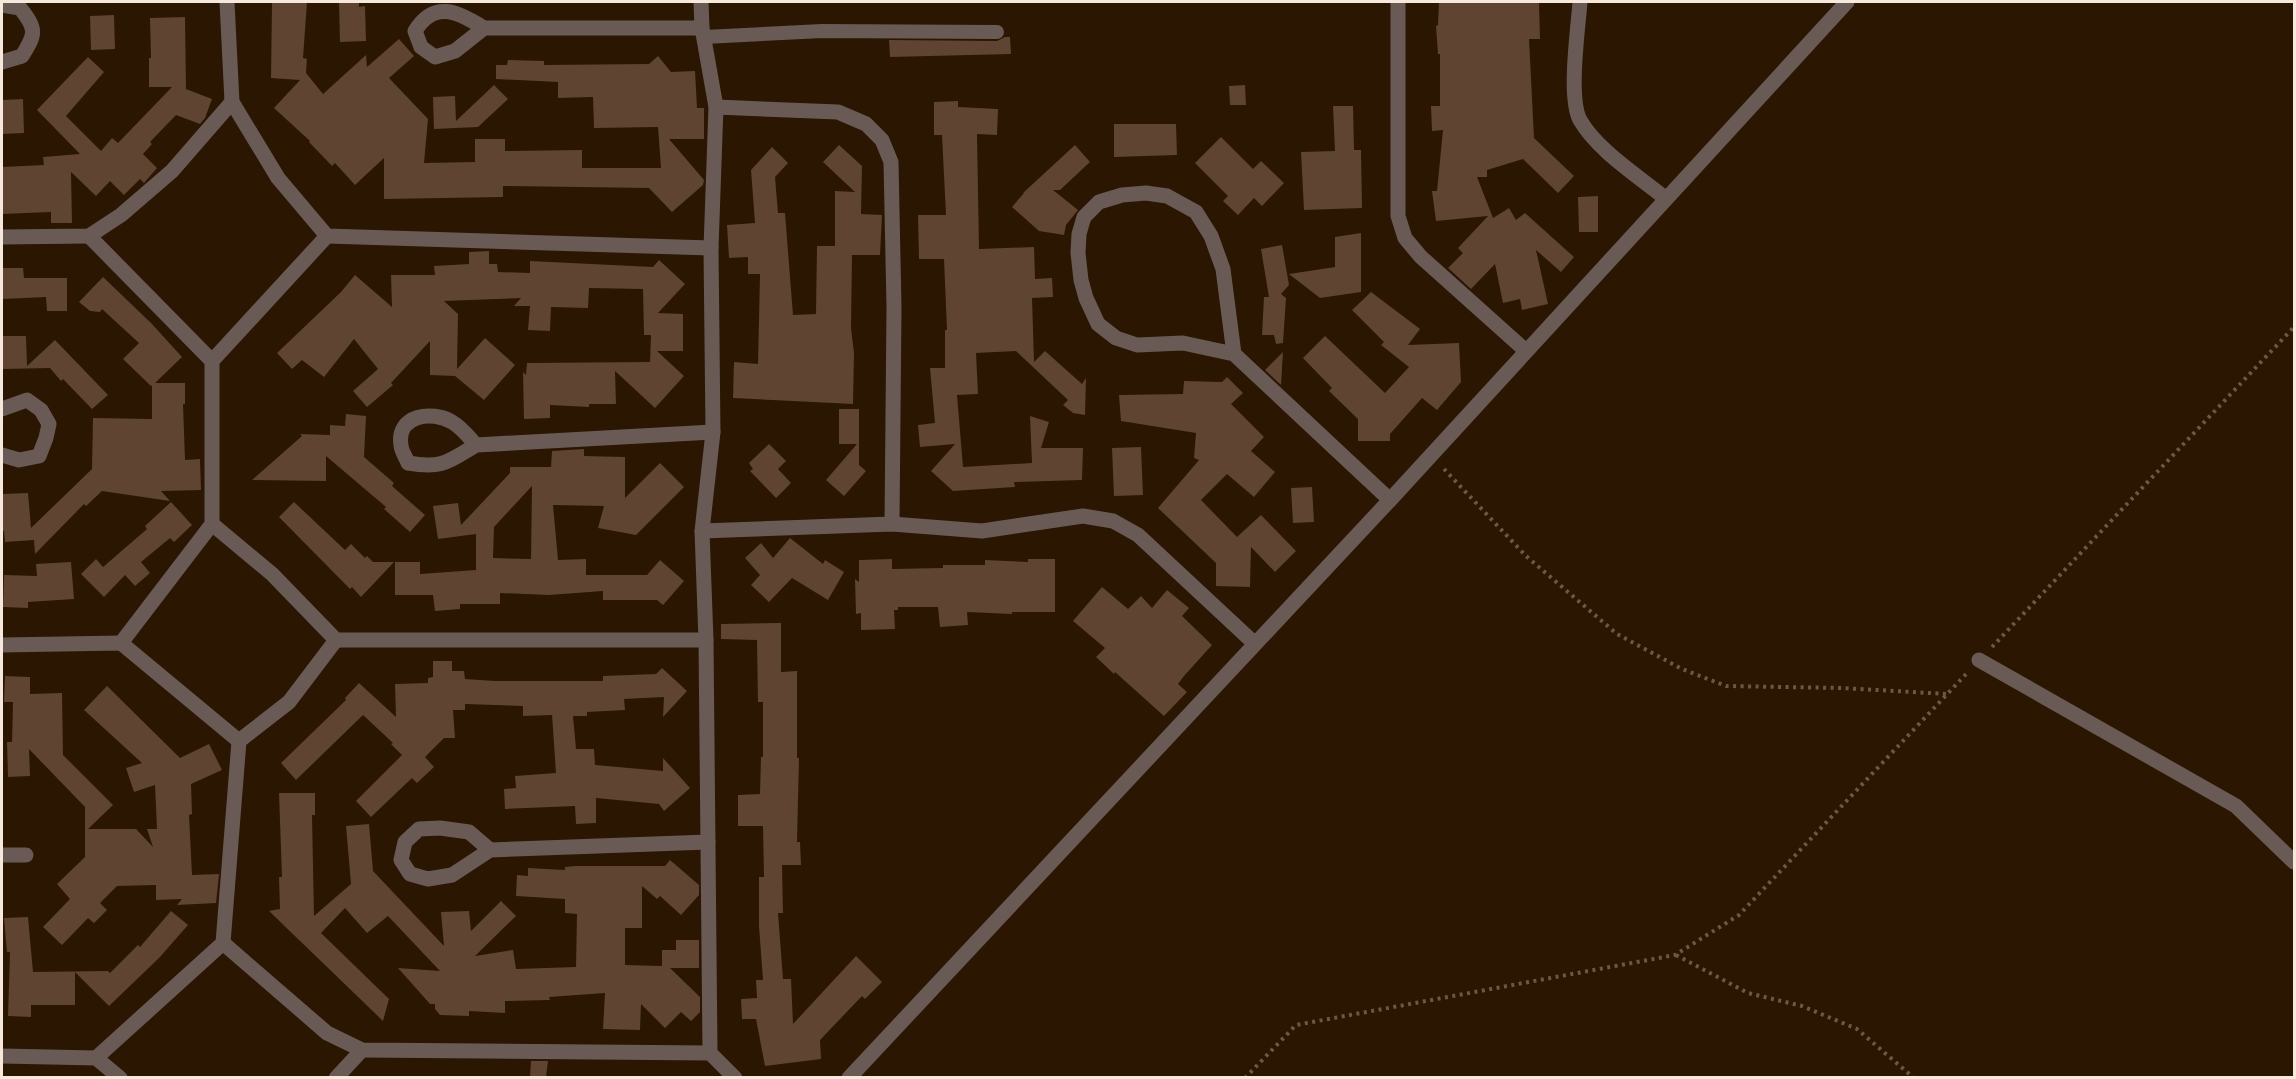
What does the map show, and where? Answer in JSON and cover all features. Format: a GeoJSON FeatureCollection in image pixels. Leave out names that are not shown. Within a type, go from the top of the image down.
{"type":"FeatureCollection","features":[{"type":"Feature","properties":{"kind":"street"},"geometry":{"type":"LineString","coordinates":[[227,2],[232,102],[278,178],[327,236],[711,248]]}},
{"type":"Feature","properties":{"kind":"street"},"geometry":{"type":"LineString","coordinates":[[702,2],[703,32],[716,107],[711,248],[712,432],[702,531],[706,640],[710,1053]]}},
{"type":"Feature","properties":{"kind":"street"},"geometry":{"type":"LineString","coordinates":[[1398,2],[1398,216],[1405,238],[1421,257],[1526,351]]}},
{"type":"Feature","properties":{"kind":"street"},"geometry":{"type":"LineString","coordinates":[[1580,2],[1574,100],[1580,119],[1595,140],[1665,198]]}},
{"type":"Feature","properties":{"kind":"street"},"geometry":{"type":"LineString","coordinates":[[849,1077],[1390,500],[1847,2]]}},
{"type":"Feature","properties":{"kind":"street"},"geometry":{"type":"LineString","coordinates":[[2,5],[20,8],[32,22],[34,38],[22,56],[2,62]]}},
{"type":"Feature","properties":{"kind":"street"},"geometry":{"type":"LineString","coordinates":[[484,28],[703,32]]}},
{"type":"Feature","properties":{"kind":"street"},"geometry":{"type":"LineString","coordinates":[[2,237],[89,236],[121,215],[171,171],[232,102]]}},
{"type":"Feature","properties":{"kind":"street"},"geometry":{"type":"LineString","coordinates":[[716,107],[838,112],[866,124],[882,140],[891,162],[894,307],[892,524]]}},
{"type":"Feature","properties":{"kind":"street"},"geometry":{"type":"LineString","coordinates":[[1234,354],[1223,269],[1211,236],[1196,212],[1167,196],[1122,195],[1099,202],[1084,218],[1078,234],[1081,280],[1086,298],[1098,324],[1116,338],[1137,345],[1183,343],[1234,354],[1390,500]]}},
{"type":"Feature","properties":{"kind":"street"},"geometry":{"type":"LineString","coordinates":[[89,236],[212,362]]}},
{"type":"Feature","properties":{"kind":"street"},"geometry":{"type":"LineString","coordinates":[[121,643],[212,524],[212,362],[327,236]]}},
{"type":"Feature","properties":{"kind":"street"},"geometry":{"type":"LineString","coordinates":[[2,408],[27,400],[41,410],[49,424],[39,456],[19,460],[2,455]]}},
{"type":"Feature","properties":{"kind":"street"},"geometry":{"type":"LineString","coordinates":[[476,445],[453,422],[433,414],[414,418],[402,430],[401,445],[408,463],[425,466],[445,464],[476,445],[712,432]]}},
{"type":"Feature","properties":{"kind":"street"},"geometry":{"type":"LineString","coordinates":[[702,531],[892,524],[982,531],[1083,516],[1113,521],[1138,535],[1254,643]]}},
{"type":"Feature","properties":{"kind":"street"},"geometry":{"type":"LineString","coordinates":[[212,524],[272,574],[336,640],[706,640]]}},
{"type":"Feature","properties":{"kind":"street"},"geometry":{"type":"LineString","coordinates":[[96,1058],[223,943],[239,741],[289,702],[336,640]]}},
{"type":"Feature","properties":{"kind":"street"},"geometry":{"type":"LineString","coordinates":[[2,645],[121,643],[239,741]]}},
{"type":"Feature","properties":{"kind":"street"},"geometry":{"type":"LineString","coordinates":[[1979,660],[2236,806],[2295,862]]}},
{"type":"Feature","properties":{"kind":"street"},"geometry":{"type":"LineString","coordinates":[[490,850],[469,832],[440,828],[418,830],[405,842],[401,860],[410,874],[428,879],[453,875],[490,850],[708,842]]}},
{"type":"Feature","properties":{"kind":"street"},"geometry":{"type":"LineString","coordinates":[[2,855],[26,855]]}},
{"type":"Feature","properties":{"kind":"street"},"geometry":{"type":"LineString","coordinates":[[223,943],[327,1033],[362,1050],[710,1053],[735,1077]]}},
{"type":"Feature","properties":{"kind":"street"},"geometry":{"type":"LineString","coordinates":[[336,1077],[362,1050]]}},
{"type":"Feature","properties":{"kind":"street"},"geometry":{"type":"LineString","coordinates":[[2,1056],[96,1058],[120,1077]]}},
{"type":"Feature","properties":{"kind":"lane"},"geometry":{"type":"LineString","coordinates":[[703,32],[822,30],[997,33]]}},
{"type":"Feature","properties":{"kind":"path"},"geometry":{"type":"LineString","coordinates":[[1245,1077],[1296,1025],[1675,955],[1738,915],[2295,327]]}},
{"type":"Feature","properties":{"kind":"path"},"geometry":{"type":"LineString","coordinates":[[1431,455],[1526,555],[1617,634],[1682,669],[1726,686],[1842,688],[1947,694]]}},
{"type":"Feature","properties":{"kind":"path"},"geometry":{"type":"LineString","coordinates":[[1675,955],[1748,993],[1802,1006],[1857,1029],[1914,1077]]}},
{"type":"Feature","properties":{"kind":"building"},"geometry":{"type":"Polygon","coordinates":[[[272,2],[307,2],[303,58],[307,59],[306,73],[323,94],[366,55],[367,67],[399,39],[414,56],[389,78],[428,119],[424,163],[475,162],[475,139],[505,139],[505,151],[582,150],[582,168],[661,168],[658,127],[594,128],[593,97],[558,98],[558,82],[496,79],[496,65],[507,65],[508,60],[544,61],[544,65],[649,64],[658,56],[671,72],[695,71],[697,108],[704,108],[704,139],[669,139],[704,180],[703,185],[672,212],[649,188],[503,186],[503,197],[384,199],[384,158],[355,185],[335,163],[332,166],[310,141],[274,108],[300,80],[271,78],[272,2]]]}},
{"type":"Feature","properties":{"kind":"building"},"geometry":{"type":"Polygon","coordinates":[[[339,2],[359,2],[359,7],[365,6],[366,41],[340,42],[339,2]]]}},
{"type":"Feature","properties":{"kind":"building"},"geometry":{"type":"Polygon","coordinates":[[[1439,2],[1539,2],[1540,39],[1529,39],[1534,138],[1574,176],[1558,193],[1523,159],[1487,170],[1487,177],[1477,177],[1493,218],[1509,208],[1516,220],[1525,213],[1574,257],[1561,272],[1536,250],[1548,304],[1522,310],[1520,299],[1503,303],[1495,264],[1471,289],[1448,268],[1463,253],[1458,248],[1488,216],[1436,221],[1432,191],[1437,191],[1443,130],[1432,131],[1431,106],[1440,106],[1440,54],[1438,54],[1436,26],[1438,25],[1439,2]]]}},
{"type":"Feature","properties":{"kind":"building"},"geometry":{"type":"Polygon","coordinates":[[[114,15],[115,49],[91,50],[90,16],[114,15]]]}},
{"type":"Feature","properties":{"kind":"building"},"geometry":{"type":"Polygon","coordinates":[[[185,17],[186,89],[212,99],[205,118],[200,124],[176,115],[150,142],[152,144],[143,154],[157,168],[144,183],[140,179],[124,195],[110,181],[96,196],[71,172],[72,223],[51,223],[51,212],[2,214],[2,167],[44,165],[43,157],[80,154],[37,110],[88,57],[104,72],[66,116],[101,151],[112,138],[118,143],[172,87],[149,87],[150,18],[185,17]]]}},
{"type":"Feature","properties":{"kind":"building"},"geometry":{"type":"Polygon","coordinates":[[[1010,37],[1011,54],[890,57],[889,40],[997,41],[1010,37]]]}},
{"type":"Feature","properties":{"kind":"building"},"geometry":{"type":"Polygon","coordinates":[[[494,85],[508,99],[478,127],[434,129],[433,97],[455,96],[456,121],[494,85]]]}},
{"type":"Feature","properties":{"kind":"building"},"geometry":{"type":"Polygon","coordinates":[[[1245,85],[1246,105],[1230,105],[1229,86],[1245,85]]]}},
{"type":"Feature","properties":{"kind":"building"},"geometry":{"type":"Polygon","coordinates":[[[23,99],[24,133],[2,134],[2,100],[23,99]]]}},
{"type":"Feature","properties":{"kind":"building"},"geometry":{"type":"Polygon","coordinates":[[[958,101],[958,107],[998,109],[997,135],[977,134],[979,249],[1034,247],[1035,279],[1052,278],[1053,297],[1032,298],[1034,362],[1045,351],[1082,384],[1086,378],[1085,415],[1073,413],[1063,405],[1068,400],[1016,351],[976,353],[978,394],[957,395],[963,467],[1032,463],[1030,416],[1049,422],[1041,448],[1083,448],[1082,480],[1014,482],[1015,487],[953,491],[931,471],[955,444],[920,447],[918,425],[935,423],[930,368],[945,368],[945,330],[947,330],[944,259],[919,259],[918,215],[946,215],[942,135],[934,135],[934,102],[958,101]]]}},
{"type":"Feature","properties":{"kind":"building"},"geometry":{"type":"Polygon","coordinates":[[[1333,106],[1353,106],[1354,150],[1361,150],[1362,208],[1304,210],[1301,152],[1335,151],[1333,106]]]}},
{"type":"Feature","properties":{"kind":"building"},"geometry":{"type":"Polygon","coordinates":[[[1114,124],[1176,124],[1177,155],[1114,157],[1114,124]]]}},
{"type":"Feature","properties":{"kind":"building"},"geometry":{"type":"Polygon","coordinates":[[[1221,137],[1253,169],[1261,161],[1284,183],[1262,206],[1254,198],[1238,215],[1223,201],[1228,196],[1195,163],[1221,137]]]}},
{"type":"Feature","properties":{"kind":"building"},"geometry":{"type":"Polygon","coordinates":[[[839,145],[862,166],[861,214],[882,215],[880,255],[852,255],[853,404],[733,398],[734,362],[758,364],[760,274],[748,274],[748,257],[729,258],[727,225],[755,223],[751,170],[772,147],[788,163],[775,177],[778,213],[785,213],[793,315],[816,314],[817,246],[835,246],[835,191],[855,192],[823,162],[839,145]]]}},
{"type":"Feature","properties":{"kind":"building"},"geometry":{"type":"Polygon","coordinates":[[[1075,145],[1090,162],[1060,190],[1053,190],[1078,210],[1066,225],[1064,235],[1039,231],[1012,207],[1023,193],[1075,145]]]}},
{"type":"Feature","properties":{"kind":"building"},"geometry":{"type":"Polygon","coordinates":[[[1598,196],[1598,232],[1579,232],[1578,197],[1598,196]]]}},
{"type":"Feature","properties":{"kind":"building"},"geometry":{"type":"Polygon","coordinates":[[[1361,233],[1361,292],[1320,298],[1289,274],[1335,267],[1335,237],[1361,233]]]}},
{"type":"Feature","properties":{"kind":"building"},"geometry":{"type":"Polygon","coordinates":[[[1282,245],[1289,285],[1281,294],[1286,298],[1283,343],[1276,344],[1274,335],[1262,335],[1264,297],[1269,297],[1261,249],[1282,245]]]}},
{"type":"Feature","properties":{"kind":"building"},"geometry":{"type":"Polygon","coordinates":[[[489,251],[489,264],[497,264],[498,272],[530,273],[530,261],[653,267],[659,260],[685,284],[658,313],[683,314],[683,351],[657,351],[684,376],[655,408],[615,371],[616,404],[589,404],[589,407],[550,405],[550,418],[524,419],[523,372],[526,375],[527,363],[650,362],[651,335],[644,335],[643,289],[589,288],[588,308],[551,307],[550,331],[528,330],[530,306],[514,306],[521,298],[444,301],[458,314],[457,369],[485,338],[515,365],[484,400],[455,376],[430,375],[430,341],[391,383],[393,385],[367,407],[353,391],[378,369],[354,339],[324,377],[302,360],[292,369],[277,353],[341,292],[355,275],[392,307],[391,275],[435,275],[434,266],[469,264],[469,252],[489,251]]]}},
{"type":"Feature","properties":{"kind":"building"},"geometry":{"type":"Polygon","coordinates":[[[2,268],[23,268],[24,278],[67,278],[67,311],[47,311],[46,297],[3,299],[2,268]]]}},
{"type":"Feature","properties":{"kind":"building"},"geometry":{"type":"Polygon","coordinates":[[[103,277],[151,323],[182,357],[155,383],[185,383],[185,404],[183,404],[185,460],[200,459],[201,490],[161,491],[170,501],[102,491],[86,506],[84,504],[35,554],[34,540],[5,542],[4,531],[2,531],[2,494],[28,493],[31,528],[92,469],[93,418],[152,419],[152,385],[123,359],[139,343],[102,309],[100,312],[90,311],[79,302],[103,277]]]}},
{"type":"Feature","properties":{"kind":"building"},"geometry":{"type":"Polygon","coordinates":[[[1371,292],[1420,329],[1408,345],[1459,343],[1461,382],[1437,410],[1422,398],[1390,434],[1390,441],[1358,441],[1358,419],[1329,391],[1332,388],[1303,358],[1325,336],[1385,393],[1409,367],[1381,345],[1384,342],[1352,310],[1371,292]]]}},
{"type":"Feature","properties":{"kind":"building"},"geometry":{"type":"Polygon","coordinates":[[[2,336],[26,336],[27,366],[55,340],[108,395],[92,409],[50,368],[3,369],[2,336]]]}},
{"type":"Feature","properties":{"kind":"building"},"geometry":{"type":"Polygon","coordinates":[[[1283,352],[1281,385],[1265,370],[1283,352]]]}},
{"type":"Feature","properties":{"kind":"building"},"geometry":{"type":"Polygon","coordinates":[[[1227,377],[1243,393],[1231,404],[1264,437],[1251,451],[1275,472],[1254,497],[1227,474],[1201,500],[1237,537],[1261,515],[1296,551],[1275,572],[1251,547],[1250,587],[1216,586],[1216,563],[1158,508],[1199,460],[1194,458],[1196,433],[1121,421],[1119,395],[1183,394],[1184,381],[1222,382],[1227,377]]]}},
{"type":"Feature","properties":{"kind":"building"},"geometry":{"type":"Polygon","coordinates":[[[839,409],[859,409],[859,465],[866,471],[844,496],[826,480],[857,444],[839,444],[839,409]]]}},
{"type":"Feature","properties":{"kind":"building"},"geometry":{"type":"Polygon","coordinates":[[[346,414],[366,416],[364,457],[394,483],[392,486],[425,515],[410,532],[384,509],[386,507],[326,456],[326,481],[252,480],[302,436],[300,434],[330,435],[330,425],[345,426],[346,414]]]}},
{"type":"Feature","properties":{"kind":"building"},"geometry":{"type":"Polygon","coordinates":[[[769,444],[786,461],[778,469],[791,483],[776,498],[750,471],[753,469],[749,463],[769,444]]]}},
{"type":"Feature","properties":{"kind":"building"},"geometry":{"type":"Polygon","coordinates":[[[1141,447],[1143,495],[1114,496],[1112,448],[1141,447]]]}},
{"type":"Feature","properties":{"kind":"building"},"geometry":{"type":"Polygon","coordinates":[[[584,449],[584,456],[625,457],[625,498],[660,463],[684,487],[636,535],[598,528],[604,506],[553,505],[558,560],[586,559],[586,575],[647,575],[660,560],[684,581],[663,605],[657,600],[603,600],[603,591],[549,595],[500,593],[500,604],[460,604],[460,609],[435,611],[433,595],[395,595],[395,562],[420,562],[420,574],[476,570],[476,534],[438,539],[433,506],[458,503],[461,525],[510,473],[510,467],[551,467],[552,451],[584,449]],[[532,486],[494,527],[493,558],[531,559],[532,486]]]}},
{"type":"Feature","properties":{"kind":"building"},"geometry":{"type":"Polygon","coordinates":[[[1312,487],[1314,522],[1293,523],[1291,488],[1312,487]]]}},
{"type":"Feature","properties":{"kind":"building"},"geometry":{"type":"Polygon","coordinates":[[[171,502],[192,525],[174,542],[170,538],[141,562],[150,573],[135,586],[125,575],[104,597],[81,574],[96,559],[103,567],[147,529],[145,526],[171,502]]]}},
{"type":"Feature","properties":{"kind":"building"},"geometry":{"type":"Polygon","coordinates":[[[294,502],[345,550],[351,544],[365,558],[367,556],[373,562],[394,562],[361,597],[352,587],[350,589],[279,517],[294,502]]]}},
{"type":"Feature","properties":{"kind":"building"},"geometry":{"type":"Polygon","coordinates":[[[790,538],[823,564],[825,560],[844,572],[828,600],[792,578],[769,602],[751,585],[760,575],[745,558],[761,543],[773,558],[790,538]]]}},
{"type":"Feature","properties":{"kind":"building"},"geometry":{"type":"Polygon","coordinates":[[[892,559],[892,569],[943,568],[943,565],[985,565],[985,560],[1028,562],[1028,559],[1055,559],[1055,612],[1012,612],[1012,614],[967,612],[968,625],[940,627],[938,607],[898,607],[898,610],[894,610],[895,629],[861,630],[861,613],[856,614],[855,579],[859,582],[859,560],[892,559]]]}},
{"type":"Feature","properties":{"kind":"building"},"geometry":{"type":"Polygon","coordinates":[[[71,562],[74,599],[28,602],[28,608],[3,607],[4,575],[37,576],[36,564],[71,562]]]}},
{"type":"Feature","properties":{"kind":"building"},"geometry":{"type":"Polygon","coordinates":[[[1102,587],[1128,609],[1141,596],[1152,608],[1167,590],[1189,608],[1182,616],[1212,645],[1178,684],[1187,692],[1164,716],[1096,657],[1105,648],[1073,621],[1102,587]]]}},
{"type":"Feature","properties":{"kind":"building"},"geometry":{"type":"Polygon","coordinates":[[[781,623],[781,672],[797,671],[797,758],[799,758],[797,842],[800,842],[801,865],[782,865],[783,913],[778,913],[783,979],[791,979],[793,1024],[856,956],[882,982],[865,999],[862,996],[820,1040],[821,1059],[765,1066],[756,1019],[742,1019],[741,999],[757,998],[756,980],[763,980],[759,926],[759,877],[764,877],[763,826],[738,826],[738,795],[760,794],[763,702],[758,702],[757,640],[721,639],[721,624],[781,623]]]}},
{"type":"Feature","properties":{"kind":"building"},"geometry":{"type":"Polygon","coordinates":[[[433,661],[452,661],[452,671],[464,671],[465,679],[495,681],[603,681],[603,676],[656,674],[662,668],[687,691],[663,717],[664,697],[624,699],[625,710],[587,712],[587,716],[573,716],[576,749],[594,749],[595,765],[663,771],[663,758],[690,788],[664,811],[659,804],[596,798],[596,823],[576,824],[575,806],[505,809],[504,789],[516,788],[515,776],[556,773],[552,715],[523,716],[523,706],[465,704],[465,710],[453,710],[455,738],[444,738],[425,757],[434,767],[417,783],[412,778],[371,817],[356,801],[402,755],[391,744],[393,743],[363,715],[296,780],[281,763],[346,700],[345,698],[359,683],[396,717],[395,684],[428,683],[428,678],[433,677],[433,661]]]}},
{"type":"Feature","properties":{"kind":"building"},"geometry":{"type":"Polygon","coordinates":[[[5,676],[30,677],[30,694],[62,693],[63,755],[113,805],[88,829],[136,829],[153,847],[147,829],[157,829],[155,785],[134,792],[126,768],[142,763],[84,710],[107,686],[180,758],[209,744],[222,770],[191,784],[192,814],[189,815],[192,875],[219,874],[216,903],[177,905],[182,899],[156,900],[156,885],[117,886],[100,903],[107,910],[94,923],[88,918],[62,945],[43,927],[70,899],[57,884],[85,857],[85,807],[29,749],[30,776],[8,777],[7,742],[12,742],[13,702],[4,702],[5,676]]]}},
{"type":"Feature","properties":{"kind":"building"},"geometry":{"type":"Polygon","coordinates":[[[279,793],[315,793],[315,815],[312,815],[314,916],[351,884],[346,826],[369,824],[373,871],[444,946],[441,912],[469,911],[471,931],[501,901],[516,916],[475,956],[513,950],[516,969],[576,967],[577,914],[565,913],[565,899],[516,896],[517,875],[528,876],[528,868],[565,870],[565,867],[576,866],[665,866],[670,860],[699,885],[699,895],[681,915],[660,896],[657,899],[642,886],[642,928],[625,928],[625,965],[662,966],[662,950],[676,950],[676,940],[699,940],[699,968],[670,968],[700,997],[700,1012],[691,1021],[681,1012],[665,1028],[641,1004],[640,1030],[603,1029],[605,993],[549,997],[550,1000],[505,1001],[505,1013],[469,1011],[469,1016],[440,1015],[435,1009],[435,1004],[430,1004],[398,968],[440,971],[388,916],[367,933],[345,908],[321,933],[389,999],[383,1021],[269,911],[280,909],[279,877],[282,877],[279,793]]]}},
{"type":"Feature","properties":{"kind":"building"},"geometry":{"type":"Polygon","coordinates":[[[171,911],[188,925],[159,958],[109,1006],[75,972],[75,1005],[31,1005],[31,1017],[8,1016],[10,952],[7,952],[4,918],[28,917],[33,972],[108,971],[110,973],[138,945],[140,947],[171,911]]]}},
{"type":"Feature","properties":{"kind":"building"},"geometry":{"type":"Polygon","coordinates":[[[531,1061],[548,1061],[546,1077],[530,1077],[531,1061]]]}}]}
